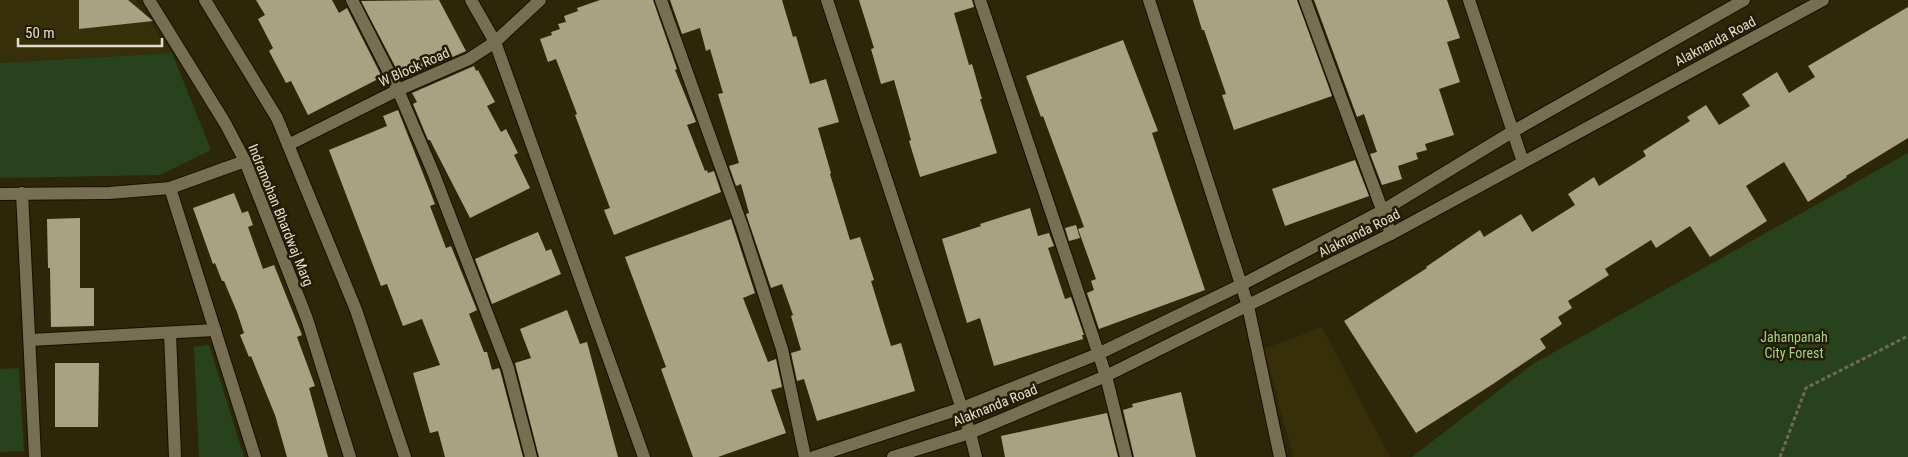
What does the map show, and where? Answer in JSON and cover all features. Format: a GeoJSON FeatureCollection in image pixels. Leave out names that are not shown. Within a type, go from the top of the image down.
{"type":"FeatureCollection","features":[{"type":"Feature","properties":{"kind":"street","name":"Indramohan Bhardwaj Marg"},"geometry":{"type":"LineString","coordinates":[[149,0],[225,123],[245,162],[307,318],[350,457]]}},
{"type":"Feature","properties":{"kind":"street"},"geometry":{"type":"LineString","coordinates":[[205,0],[277,118],[356,310],[404,457]]}},
{"type":"Feature","properties":{"kind":"street"},"geometry":{"type":"LineString","coordinates":[[352,0],[398,90],[433,172],[508,368],[531,457]]}},
{"type":"Feature","properties":{"kind":"street"},"geometry":{"type":"LineString","coordinates":[[471,0],[495,42],[644,457]]}},
{"type":"Feature","properties":{"kind":"street","name":"W Block Road"},"geometry":{"type":"LineString","coordinates":[[288,145],[398,90],[469,59],[495,42],[540,0]]}},
{"type":"Feature","properties":{"kind":"street"},"geometry":{"type":"LineString","coordinates":[[660,0],[742,226],[779,340],[805,457]]}},
{"type":"Feature","properties":{"kind":"street"},"geometry":{"type":"LineString","coordinates":[[826,0],[962,408],[976,457]]}},
{"type":"Feature","properties":{"kind":"street"},"geometry":{"type":"LineString","coordinates":[[980,0],[1106,376],[1126,457]]}},
{"type":"Feature","properties":{"kind":"street"},"geometry":{"type":"LineString","coordinates":[[1149,0],[1248,306],[1280,457]]}},
{"type":"Feature","properties":{"kind":"street"},"geometry":{"type":"LineString","coordinates":[[1305,0],[1391,234]]}},
{"type":"Feature","properties":{"kind":"street"},"geometry":{"type":"LineString","coordinates":[[1469,0],[1522,162]]}},
{"type":"Feature","properties":{"kind":"street"},"geometry":{"type":"LineString","coordinates":[[814,457],[962,408],[1098,354],[1241,285],[1382,211],[1512,132],[1744,0]]}},
{"type":"Feature","properties":{"kind":"street","name":"Alaknanda Road"},"geometry":{"type":"LineString","coordinates":[[893,457],[970,433],[1106,376],[1391,234],[1823,0]]}},
{"type":"Feature","properties":{"kind":"street"},"geometry":{"type":"LineString","coordinates":[[0,194],[109,193],[170,188],[245,162]]}},
{"type":"Feature","properties":{"kind":"street"},"geometry":{"type":"LineString","coordinates":[[170,188],[254,457]]}},
{"type":"Feature","properties":{"kind":"street"},"geometry":{"type":"LineString","coordinates":[[22,194],[35,457]]}},
{"type":"Feature","properties":{"kind":"street"},"geometry":{"type":"LineString","coordinates":[[30,340],[215,330]]}},
{"type":"Feature","properties":{"kind":"street"},"geometry":{"type":"LineString","coordinates":[[170,333],[175,457]]}},
{"type":"Feature","properties":{"kind":"path"},"geometry":{"type":"LineString","coordinates":[[1780,457],[1806,388],[1908,336]]}},
{"type":"Feature","properties":{"kind":"shaded area"},"geometry":{"type":"Polygon","coordinates":[[[0,0],[135,0],[172,53],[0,63],[0,0]]]}},
{"type":"Feature","properties":{"kind":"shaded area"},"geometry":{"type":"Polygon","coordinates":[[[1322,327],[1390,457],[1293,457],[1264,349],[1322,327]]]}},
{"type":"Feature","properties":{"kind":"green space"},"geometry":{"type":"Polygon","coordinates":[[[172,53],[211,150],[160,175],[0,178],[0,63],[172,53]]]}},
{"type":"Feature","properties":{"kind":"green space","name":"Jahanpanah City Forest"},"geometry":{"type":"Polygon","coordinates":[[[1908,153],[1908,457],[1412,457],[1533,364],[1908,153]]]}},
{"type":"Feature","properties":{"kind":"green space"},"geometry":{"type":"Polygon","coordinates":[[[209,345],[244,457],[199,457],[194,347],[209,345]]]}},
{"type":"Feature","properties":{"kind":"green space"},"geometry":{"type":"Polygon","coordinates":[[[19,368],[24,451],[0,452],[0,369],[19,368]]]}},
{"type":"Feature","properties":{"kind":"building"},"geometry":{"type":"Polygon","coordinates":[[[79,0],[128,0],[153,21],[79,29],[79,0]]]}},
{"type":"Feature","properties":{"kind":"building"},"geometry":{"type":"Polygon","coordinates":[[[256,0],[332,0],[339,13],[347,8],[382,77],[308,115],[291,81],[286,83],[269,51],[273,48],[258,19],[265,15],[256,0]]]}},
{"type":"Feature","properties":{"kind":"building"},"geometry":{"type":"Polygon","coordinates":[[[439,0],[466,51],[405,78],[400,68],[397,70],[361,1],[439,0]]]}},
{"type":"Feature","properties":{"kind":"building"},"geometry":{"type":"Polygon","coordinates":[[[600,0],[653,0],[677,69],[675,70],[696,122],[687,125],[705,171],[707,170],[708,173],[714,171],[721,192],[614,235],[604,210],[610,208],[575,115],[577,114],[556,59],[548,62],[540,39],[552,35],[551,32],[560,29],[558,24],[566,22],[564,16],[578,11],[577,8],[600,0]]]}},
{"type":"Feature","properties":{"kind":"building"},"geometry":{"type":"Polygon","coordinates":[[[670,0],[782,0],[793,37],[796,36],[810,84],[826,79],[839,122],[818,128],[830,174],[850,240],[860,237],[874,280],[871,281],[891,346],[901,343],[915,391],[817,421],[804,379],[797,381],[791,353],[801,350],[791,316],[793,315],[782,284],[771,288],[746,214],[749,213],[741,184],[736,186],[729,166],[739,163],[718,94],[723,93],[710,49],[706,51],[700,28],[682,34],[670,0]]]}},
{"type":"Feature","properties":{"kind":"building"},"geometry":{"type":"Polygon","coordinates":[[[859,0],[972,0],[974,7],[954,13],[969,65],[972,64],[982,99],[980,99],[997,153],[920,177],[894,80],[881,84],[871,49],[874,48],[859,0]]]}},
{"type":"Feature","properties":{"kind":"building"},"geometry":{"type":"Polygon","coordinates":[[[1193,0],[1297,0],[1332,96],[1234,130],[1222,95],[1226,94],[1193,0]]]}},
{"type":"Feature","properties":{"kind":"building"},"geometry":{"type":"Polygon","coordinates":[[[1314,0],[1447,0],[1460,38],[1447,42],[1460,82],[1439,89],[1454,135],[1425,144],[1427,150],[1416,153],[1418,159],[1398,166],[1402,179],[1382,185],[1370,154],[1377,152],[1364,114],[1357,117],[1314,0]]]}},
{"type":"Feature","properties":{"kind":"building"},"geometry":{"type":"Polygon","coordinates":[[[1908,7],[1908,138],[1808,202],[1784,162],[1746,186],[1767,221],[1710,257],[1690,226],[1656,248],[1651,240],[1605,269],[1609,275],[1568,301],[1572,308],[1558,317],[1562,324],[1540,339],[1546,348],[1416,433],[1344,321],[1427,268],[1480,230],[1484,237],[1521,214],[1532,232],[1575,205],[1568,194],[1594,177],[1599,186],[1646,156],[1643,151],[1690,121],[1687,117],[1706,105],[1719,125],[1750,106],[1742,94],[1777,72],[1789,93],[1815,77],[1808,66],[1908,7]]]}},
{"type":"Feature","properties":{"kind":"building"},"geometry":{"type":"Polygon","coordinates":[[[1123,40],[1158,131],[1152,133],[1205,290],[1099,329],[1087,293],[1094,290],[1091,281],[1096,279],[1078,229],[1084,227],[1043,116],[1041,117],[1026,76],[1123,40]]]}},
{"type":"Feature","properties":{"kind":"building"},"geometry":{"type":"Polygon","coordinates":[[[474,66],[495,102],[487,106],[501,132],[506,129],[518,153],[514,155],[530,188],[470,218],[430,140],[428,140],[413,104],[417,102],[412,93],[474,66]]]}},
{"type":"Feature","properties":{"kind":"building"},"geometry":{"type":"Polygon","coordinates":[[[398,110],[435,204],[430,206],[446,248],[451,246],[477,310],[469,314],[484,352],[487,352],[492,370],[499,368],[500,370],[523,457],[445,457],[438,431],[430,433],[413,373],[440,365],[422,319],[403,326],[387,284],[381,286],[329,150],[387,126],[383,116],[398,110]]]}},
{"type":"Feature","properties":{"kind":"building"},"geometry":{"type":"Polygon","coordinates":[[[1355,160],[1369,196],[1285,226],[1272,189],[1355,160]]]}},
{"type":"Feature","properties":{"kind":"building"},"geometry":{"type":"Polygon","coordinates":[[[234,193],[242,213],[248,211],[253,225],[248,227],[263,269],[274,265],[302,335],[297,337],[315,386],[309,388],[328,457],[287,457],[275,415],[251,356],[249,357],[240,335],[244,333],[237,312],[215,263],[213,264],[193,208],[234,193]]]}},
{"type":"Feature","properties":{"kind":"building"},"geometry":{"type":"Polygon","coordinates":[[[1030,208],[1038,236],[1049,233],[1054,246],[1048,248],[1065,299],[1071,297],[1084,335],[1082,335],[1083,339],[994,366],[980,318],[967,323],[942,239],[981,226],[980,224],[1030,208]]]}},
{"type":"Feature","properties":{"kind":"building"},"geometry":{"type":"Polygon","coordinates":[[[80,218],[80,288],[94,288],[94,326],[51,327],[47,219],[80,218]]]}},
{"type":"Feature","properties":{"kind":"building"},"geometry":{"type":"Polygon","coordinates":[[[731,219],[755,293],[743,298],[768,362],[776,359],[782,387],[771,390],[786,433],[718,457],[693,457],[661,369],[666,367],[625,257],[731,219]]]}},
{"type":"Feature","properties":{"kind":"building"},"geometry":{"type":"Polygon","coordinates":[[[1076,225],[1080,238],[1069,241],[1065,228],[1076,225]]]}},
{"type":"Feature","properties":{"kind":"building"},"geometry":{"type":"Polygon","coordinates":[[[538,232],[546,251],[551,249],[561,274],[492,304],[475,259],[538,232]]]}},
{"type":"Feature","properties":{"kind":"building"},"geometry":{"type":"Polygon","coordinates":[[[567,310],[580,344],[587,342],[618,457],[539,457],[515,363],[531,358],[520,329],[567,310]]]}},
{"type":"Feature","properties":{"kind":"building"},"geometry":{"type":"Polygon","coordinates":[[[55,363],[99,363],[98,427],[55,427],[55,363]]]}},
{"type":"Feature","properties":{"kind":"building"},"geometry":{"type":"Polygon","coordinates":[[[1181,392],[1196,457],[1134,457],[1123,410],[1133,407],[1132,404],[1181,392]]]}},
{"type":"Feature","properties":{"kind":"building"},"geometry":{"type":"Polygon","coordinates":[[[1107,413],[1118,457],[1005,457],[1001,436],[1107,413]]]}}]}
